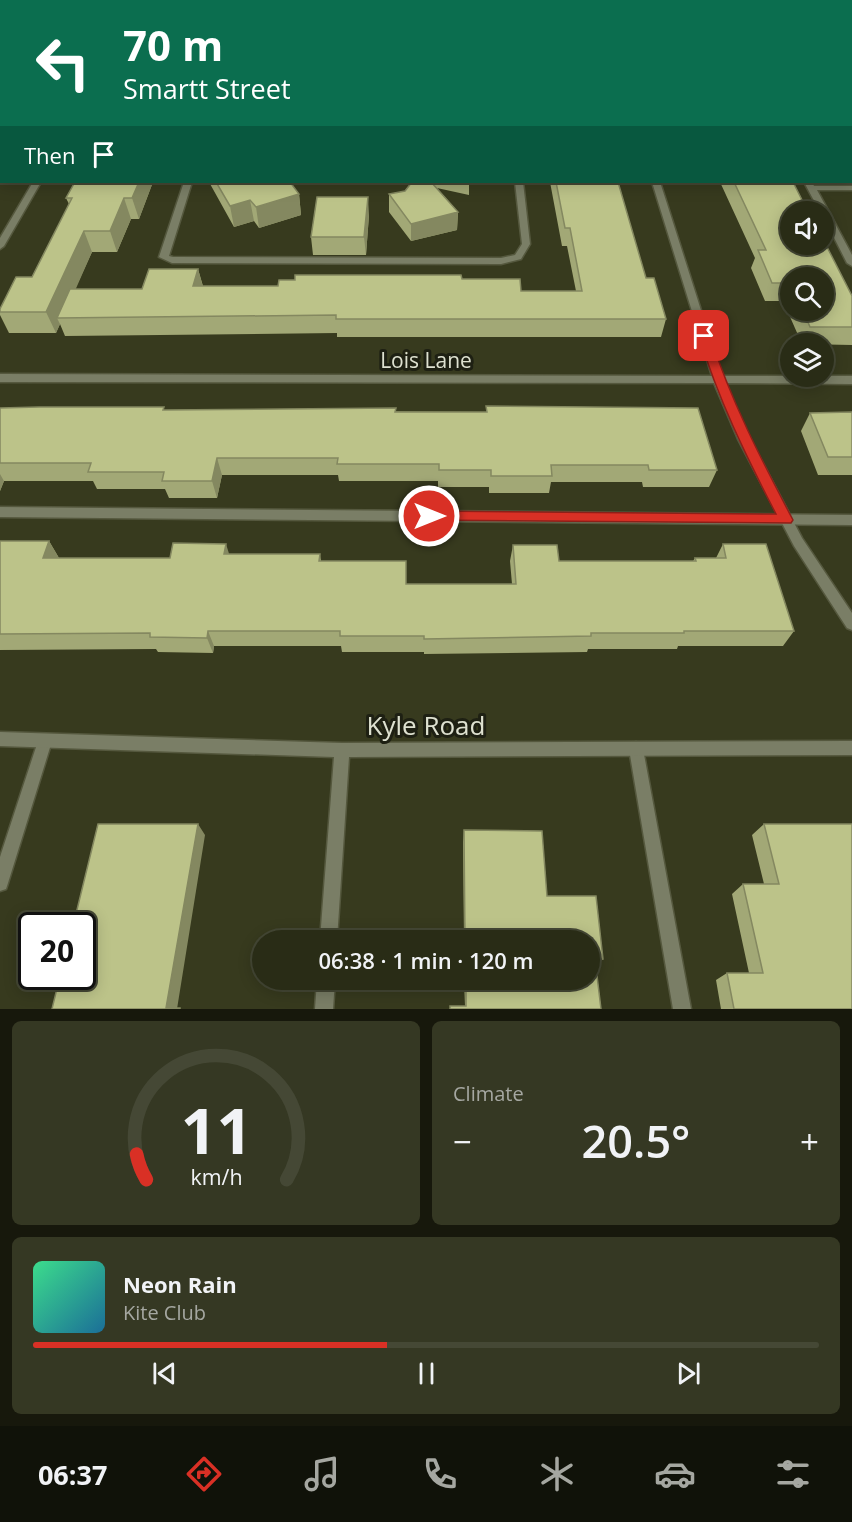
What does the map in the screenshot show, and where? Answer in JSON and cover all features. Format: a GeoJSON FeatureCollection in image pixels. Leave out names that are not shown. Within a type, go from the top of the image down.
{"type":"FeatureCollection","features":[{"type":"Feature","properties":{"kind":"street"},"geometry":{"type":"LineString","coordinates":[[0,246],[36,183]]}},
{"type":"Feature","properties":{"kind":"street"},"geometry":{"type":"LineString","coordinates":[[188,183],[164,257],[172,260],[490,261],[518,257],[526,244],[519,183]]}},
{"type":"Feature","properties":{"kind":"street"},"geometry":{"type":"LineString","coordinates":[[656,183],[718,380],[744,439],[786,520],[852,624]]}},
{"type":"Feature","properties":{"kind":"street"},"geometry":{"type":"LineString","coordinates":[[810,185],[852,188]]}},
{"type":"Feature","properties":{"kind":"street"},"geometry":{"type":"LineString","coordinates":[[810,185],[852,263]]}},
{"type":"Feature","properties":{"kind":"street","name":"Lois Lane"},"geometry":{"type":"LineString","coordinates":[[0,378],[852,380]]}},
{"type":"Feature","properties":{"kind":"street"},"geometry":{"type":"LineString","coordinates":[[0,512],[852,520]]}},
{"type":"Feature","properties":{"kind":"street","name":"Kyle Road"},"geometry":{"type":"LineString","coordinates":[[0,739],[342,750],[852,748]]}},
{"type":"Feature","properties":{"kind":"street"},"geometry":{"type":"LineString","coordinates":[[0,883],[45,741]]}},
{"type":"Feature","properties":{"kind":"street"},"geometry":{"type":"LineString","coordinates":[[636,749],[682,1009]]}},
{"type":"Feature","properties":{"kind":"street"},"geometry":{"type":"LineString","coordinates":[[329,930],[342,750]]}},
{"type":"Feature","properties":{"kind":"street"},"geometry":{"type":"LineString","coordinates":[[324,1009],[325,990]]}},
{"type":"Feature","properties":{"kind":"building"},"geometry":{"type":"Polygon","coordinates":[[[74,183],[139,183],[132,198],[124,198],[110,231],[84,231],[46,312],[0,312],[16,277],[32,277],[72,198],[66,198],[74,183]]]}},
{"type":"Feature","properties":{"kind":"building"},"geometry":{"type":"Polygon","coordinates":[[[217,183],[291,183],[299,194],[256,207],[250,200],[230,206],[217,183]]]}},
{"type":"Feature","properties":{"kind":"building"},"geometry":{"type":"Polygon","coordinates":[[[411,183],[432,183],[458,212],[411,224],[389,194],[405,191],[411,183]]]}},
{"type":"Feature","properties":{"kind":"building"},"geometry":{"type":"Polygon","coordinates":[[[556,183],[618,183],[646,278],[654,278],[666,319],[336,319],[336,315],[57,318],[70,289],[142,289],[149,269],[198,269],[193,286],[278,286],[279,280],[295,280],[295,275],[461,275],[462,279],[520,279],[521,291],[582,291],[570,228],[565,228],[556,183]]]}},
{"type":"Feature","properties":{"kind":"building"},"geometry":{"type":"Polygon","coordinates":[[[734,183],[794,183],[802,201],[780,201],[780,255],[831,255],[852,296],[852,327],[810,327],[808,321],[834,321],[834,267],[780,267],[780,283],[772,283],[758,250],[766,250],[734,183]]]}},
{"type":"Feature","properties":{"kind":"building"},"geometry":{"type":"Polygon","coordinates":[[[317,197],[368,197],[364,237],[311,237],[317,197]]]}},
{"type":"Feature","properties":{"kind":"building"},"geometry":{"type":"Polygon","coordinates":[[[486,406],[698,408],[717,470],[649,470],[648,465],[551,465],[552,476],[491,476],[491,470],[439,470],[439,464],[337,464],[338,458],[217,458],[212,481],[162,481],[164,472],[88,472],[91,463],[0,463],[0,408],[164,407],[163,410],[396,408],[395,412],[487,412],[486,406]]]}},
{"type":"Feature","properties":{"kind":"building"},"geometry":{"type":"Polygon","coordinates":[[[852,412],[852,457],[828,457],[810,413],[852,412]]]}},
{"type":"Feature","properties":{"kind":"building"},"geometry":{"type":"Polygon","coordinates":[[[0,541],[49,541],[43,558],[170,558],[173,543],[226,544],[224,554],[320,554],[319,561],[406,561],[406,584],[516,584],[513,545],[557,545],[559,561],[696,561],[695,558],[726,558],[723,544],[766,544],[794,631],[591,633],[591,636],[424,639],[424,636],[340,636],[340,631],[208,631],[207,638],[150,637],[150,633],[0,634],[0,541]]]}},
{"type":"Feature","properties":{"kind":"building"},"geometry":{"type":"Polygon","coordinates":[[[98,824],[198,824],[166,1008],[180,1009],[52,1009],[57,990],[96,990],[96,912],[76,912],[98,824]]]}},
{"type":"Feature","properties":{"kind":"building"},"geometry":{"type":"Polygon","coordinates":[[[764,824],[852,824],[852,1009],[734,1009],[727,973],[763,973],[743,884],[779,884],[764,824]]]}},
{"type":"Feature","properties":{"kind":"building"},"geometry":{"type":"Polygon","coordinates":[[[464,830],[542,831],[547,896],[596,896],[600,930],[465,930],[464,830]]]}},
{"type":"Feature","properties":{"kind":"building"},"geometry":{"type":"Polygon","coordinates":[[[600,932],[603,959],[600,959],[600,932]]]}},
{"type":"Feature","properties":{"kind":"building"},"geometry":{"type":"Polygon","coordinates":[[[466,990],[599,990],[601,1009],[450,1009],[450,1006],[466,1006],[466,990]]]}},
{"type":"Feature","properties":{"kind":"route"},"geometry":{"type":"LineString","coordinates":[[429,516],[786,520],[744,439],[718,380],[704,336]]}}]}
